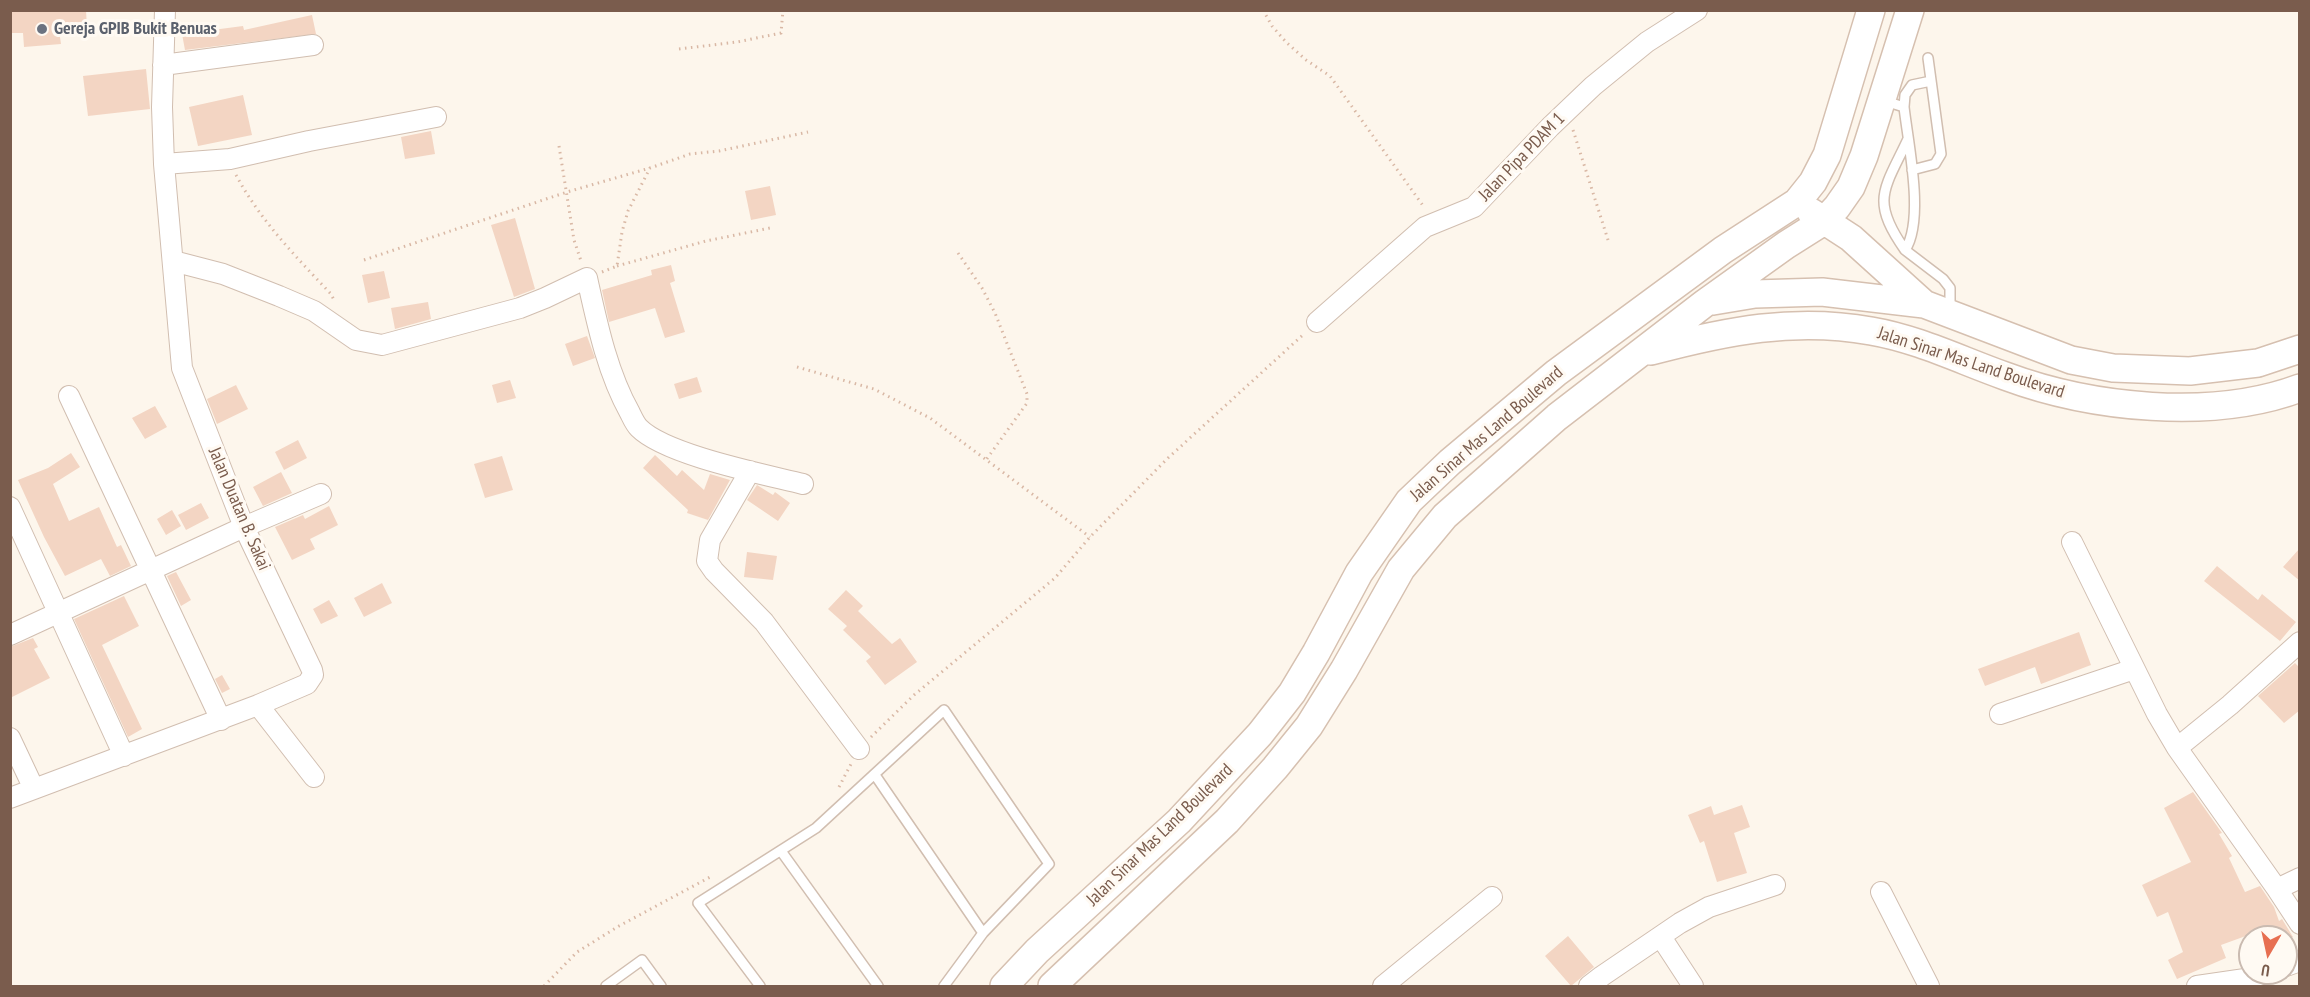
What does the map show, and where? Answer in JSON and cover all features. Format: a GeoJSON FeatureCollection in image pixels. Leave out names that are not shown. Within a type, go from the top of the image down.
{"type":"FeatureCollection","features":[{"type":"Feature","properties":{"kind":"street","name":"Jalan Duatan B. Sakai"},"geometry":{"type":"LineString","coordinates":[[10,798],[258,705],[307,684],[313,675],[243,527],[182,368],[176,321],[164,164],[162,106],[165,10]]}},
{"type":"Feature","properties":{"kind":"street","name":"Jalan Pipa PDAM 1"},"geometry":{"type":"LineString","coordinates":[[1317,322],[1425,227],[1474,207],[1593,86],[1647,42],[1697,10]]}},
{"type":"Feature","properties":{"kind":"street","name":"Jalan Sinar Mas Land Boulevard"},"geometry":{"type":"LineString","coordinates":[[1004,987],[1037,951],[1179,821],[1260,734],[1292,693],[1316,654],[1359,573],[1409,501],[1450,462],[1529,395],[1609,333],[1723,250],[1797,202],[1813,182],[1827,155],[1871,10]]}},
{"type":"Feature","properties":{"kind":"street","name":"Jalan Sinar Mas Land Boulevard"},"geometry":{"type":"LineString","coordinates":[[1052,987],[1227,821],[1275,768],[1309,726],[1344,670],[1401,569],[1445,516],[1557,417],[1705,303],[1786,245],[1824,222],[1851,187],[1864,156],[1893,103],[1906,12]]}},
{"type":"Feature","properties":{"kind":"street"},"geometry":{"type":"LineString","coordinates":[[163,65],[313,45]]}},
{"type":"Feature","properties":{"kind":"street"},"geometry":{"type":"LineString","coordinates":[[164,164],[230,159],[309,141],[436,117]]}},
{"type":"Feature","properties":{"kind":"street"},"geometry":{"type":"LineString","coordinates":[[1797,202],[1824,222]]}},
{"type":"Feature","properties":{"kind":"street","name":"Jalan Sinar Mas Land Boulevard"},"geometry":{"type":"LineString","coordinates":[[1824,222],[1851,238],[1924,304],[2071,360],[2114,368],[2190,371],[2258,363],[2300,349]]}},
{"type":"Feature","properties":{"kind":"street"},"geometry":{"type":"LineString","coordinates":[[173,261],[223,274],[287,299],[314,311],[356,340],[382,345],[520,308],[587,278],[619,393],[638,428],[658,441],[684,452],[803,484]]}},
{"type":"Feature","properties":{"kind":"street"},"geometry":{"type":"LineString","coordinates":[[1609,333],[1705,303],[1755,294],[1832,294],[1924,304]]}},
{"type":"Feature","properties":{"kind":"street"},"geometry":{"type":"LineString","coordinates":[[1830,325],[1832,294]]}},
{"type":"Feature","properties":{"kind":"street","name":"Jalan Sinar Mas Land Boulevard"},"geometry":{"type":"LineString","coordinates":[[1642,353],[1701,337],[1763,326],[1830,325],[1870,330],[1906,338],[2047,390],[2096,401],[2151,406],[2206,406],[2247,403],[2300,388]]}},
{"type":"Feature","properties":{"kind":"street"},"geometry":{"type":"LineString","coordinates":[[69,396],[220,720]]}},
{"type":"Feature","properties":{"kind":"street"},"geometry":{"type":"LineString","coordinates":[[750,471],[710,540],[707,561],[764,622],[859,749]]}},
{"type":"Feature","properties":{"kind":"street"},"geometry":{"type":"LineString","coordinates":[[10,635],[243,527],[321,494]]}},
{"type":"Feature","properties":{"kind":"street"},"geometry":{"type":"LineString","coordinates":[[10,507],[124,756]]}},
{"type":"Feature","properties":{"kind":"street"},"geometry":{"type":"LineString","coordinates":[[2072,542],[2134,669],[2177,748],[2300,924]]}},
{"type":"Feature","properties":{"kind":"street"},"geometry":{"type":"LineString","coordinates":[[2177,748],[2230,705],[2300,642]]}},
{"type":"Feature","properties":{"kind":"street"},"geometry":{"type":"LineString","coordinates":[[2000,714],[2134,669]]}},
{"type":"Feature","properties":{"kind":"street"},"geometry":{"type":"LineString","coordinates":[[258,705],[314,777]]}},
{"type":"Feature","properties":{"kind":"street"},"geometry":{"type":"LineString","coordinates":[[10,738],[34,789]]}},
{"type":"Feature","properties":{"kind":"street"},"geometry":{"type":"LineString","coordinates":[[2277,888],[2300,878]]}},
{"type":"Feature","properties":{"kind":"street"},"geometry":{"type":"LineString","coordinates":[[1589,987],[1680,923],[1709,907],[1775,885]]}},
{"type":"Feature","properties":{"kind":"street"},"geometry":{"type":"LineString","coordinates":[[1881,892],[1929,987]]}},
{"type":"Feature","properties":{"kind":"street"},"geometry":{"type":"LineString","coordinates":[[1383,987],[1492,897]]}},
{"type":"Feature","properties":{"kind":"street"},"geometry":{"type":"LineString","coordinates":[[1661,936],[1694,987]]}},
{"type":"Feature","properties":{"kind":"street"},"geometry":{"type":"LineString","coordinates":[[2197,987],[2238,982]]}},
{"type":"Feature","properties":{"kind":"lane"},"geometry":{"type":"LineString","coordinates":[[1912,170],[1935,164],[1941,154],[1928,58]]}},
{"type":"Feature","properties":{"kind":"lane"},"geometry":{"type":"LineString","coordinates":[[1905,250],[1912,241],[1914,227],[1912,170],[1908,139],[1893,103],[1905,95],[1912,85],[1931,81]]}},
{"type":"Feature","properties":{"kind":"lane"},"geometry":{"type":"LineString","coordinates":[[1908,139],[1886,186],[1884,209],[1886,220],[1905,250],[1943,279],[1950,288],[1950,315]]}},
{"type":"Feature","properties":{"kind":"lane"},"geometry":{"type":"LineString","coordinates":[[760,987],[698,903],[816,828],[944,710],[1049,864],[984,933],[944,987]]}},
{"type":"Feature","properties":{"kind":"lane"},"geometry":{"type":"LineString","coordinates":[[875,775],[984,933]]}},
{"type":"Feature","properties":{"kind":"lane"},"geometry":{"type":"LineString","coordinates":[[781,851],[878,987]]}},
{"type":"Feature","properties":{"kind":"lane"},"geometry":{"type":"LineString","coordinates":[[606,987],[642,960],[661,987]]}},
{"type":"Feature","properties":{"kind":"path"},"geometry":{"type":"LineString","coordinates":[[680,49],[737,42],[781,33],[783,10]]}},
{"type":"Feature","properties":{"kind":"path"},"geometry":{"type":"LineString","coordinates":[[1263,10],[1272,26],[1286,42],[1335,82],[1435,222]]}},
{"type":"Feature","properties":{"kind":"path"},"geometry":{"type":"LineString","coordinates":[[1567,111],[1609,243]]}},
{"type":"Feature","properties":{"kind":"path"},"geometry":{"type":"LineString","coordinates":[[364,260],[567,192],[690,154],[808,132]]}},
{"type":"Feature","properties":{"kind":"path"},"geometry":{"type":"LineString","coordinates":[[559,146],[574,240],[587,278],[617,266],[706,241],[770,228]]}},
{"type":"Feature","properties":{"kind":"path"},"geometry":{"type":"LineString","coordinates":[[230,159],[247,195],[267,224],[331,294],[345,332]]}},
{"type":"Feature","properties":{"kind":"path"},"geometry":{"type":"LineString","coordinates":[[617,266],[628,211],[650,168]]}},
{"type":"Feature","properties":{"kind":"path"},"geometry":{"type":"LineString","coordinates":[[958,253],[982,288],[995,313],[1028,394],[1027,403],[986,460]]}},
{"type":"Feature","properties":{"kind":"path"},"geometry":{"type":"LineString","coordinates":[[837,792],[859,749],[914,695],[1055,579],[1090,537],[1168,458],[1317,322]]}},
{"type":"Feature","properties":{"kind":"path"},"geometry":{"type":"LineString","coordinates":[[796,367],[874,389],[930,418],[1090,537]]}},
{"type":"Feature","properties":{"kind":"path"},"geometry":{"type":"LineString","coordinates":[[544,987],[577,952],[619,926],[717,873]]}},
{"type":"Feature","properties":{"kind":"building","name":"Gereja GPIB Bukit Benuas"},"geometry":{"type":"Polygon","coordinates":[[[10,10],[86,10],[87,28],[59,30],[61,44],[24,47],[23,33],[10,33],[10,10]]]}},
{"type":"Feature","properties":{"kind":"building"},"geometry":{"type":"Polygon","coordinates":[[[312,15],[316,34],[185,50],[182,34],[243,26],[244,30],[312,15]]]}},
{"type":"Feature","properties":{"kind":"building"},"geometry":{"type":"Polygon","coordinates":[[[146,69],[150,109],[88,116],[83,76],[146,69]]]}},
{"type":"Feature","properties":{"kind":"building"},"geometry":{"type":"Polygon","coordinates":[[[243,95],[252,135],[198,146],[189,107],[243,95]]]}},
{"type":"Feature","properties":{"kind":"building"},"geometry":{"type":"Polygon","coordinates":[[[431,131],[435,154],[405,159],[401,137],[431,131]]]}},
{"type":"Feature","properties":{"kind":"building"},"geometry":{"type":"Polygon","coordinates":[[[770,186],[776,215],[751,220],[745,191],[770,186]]]}},
{"type":"Feature","properties":{"kind":"building"},"geometry":{"type":"Polygon","coordinates":[[[515,218],[535,289],[514,297],[491,225],[515,218]]]}},
{"type":"Feature","properties":{"kind":"building"},"geometry":{"type":"Polygon","coordinates":[[[671,265],[675,281],[670,283],[685,332],[665,338],[655,308],[609,322],[602,290],[652,275],[651,270],[671,265]]]}},
{"type":"Feature","properties":{"kind":"building"},"geometry":{"type":"Polygon","coordinates":[[[384,271],[390,298],[368,303],[362,275],[384,271]]]}},
{"type":"Feature","properties":{"kind":"building"},"geometry":{"type":"Polygon","coordinates":[[[428,302],[431,319],[395,329],[391,308],[428,302]]]}},
{"type":"Feature","properties":{"kind":"building"},"geometry":{"type":"Polygon","coordinates":[[[587,336],[595,358],[573,366],[565,344],[587,336]]]}},
{"type":"Feature","properties":{"kind":"building"},"geometry":{"type":"Polygon","coordinates":[[[697,377],[702,392],[679,399],[674,384],[697,377]]]}},
{"type":"Feature","properties":{"kind":"building"},"geometry":{"type":"Polygon","coordinates":[[[510,380],[516,398],[497,403],[492,385],[510,380]]]}},
{"type":"Feature","properties":{"kind":"building"},"geometry":{"type":"Polygon","coordinates":[[[236,385],[248,409],[217,424],[207,399],[236,385]]]}},
{"type":"Feature","properties":{"kind":"building"},"geometry":{"type":"Polygon","coordinates":[[[155,406],[167,427],[145,439],[132,418],[155,406]]]}},
{"type":"Feature","properties":{"kind":"building"},"geometry":{"type":"Polygon","coordinates":[[[298,440],[307,458],[284,470],[275,452],[298,440]]]}},
{"type":"Feature","properties":{"kind":"building"},"geometry":{"type":"Polygon","coordinates":[[[71,453],[80,467],[53,484],[69,521],[99,507],[117,547],[121,545],[131,566],[110,576],[101,559],[65,576],[18,480],[48,468],[71,453]]]}},
{"type":"Feature","properties":{"kind":"building"},"geometry":{"type":"Polygon","coordinates":[[[655,455],[677,476],[682,470],[704,490],[710,474],[730,480],[708,520],[687,513],[688,510],[643,468],[655,455]]]}},
{"type":"Feature","properties":{"kind":"building"},"geometry":{"type":"Polygon","coordinates":[[[502,456],[513,490],[485,498],[474,464],[502,456]]]}},
{"type":"Feature","properties":{"kind":"building"},"geometry":{"type":"Polygon","coordinates":[[[281,472],[292,493],[263,506],[253,487],[281,472]]]}},
{"type":"Feature","properties":{"kind":"building"},"geometry":{"type":"Polygon","coordinates":[[[757,485],[773,495],[775,492],[790,503],[778,521],[747,500],[757,485]]]}},
{"type":"Feature","properties":{"kind":"building"},"geometry":{"type":"Polygon","coordinates":[[[201,503],[209,518],[186,530],[178,515],[201,503]]]}},
{"type":"Feature","properties":{"kind":"building"},"geometry":{"type":"Polygon","coordinates":[[[329,506],[338,525],[310,539],[315,549],[292,560],[275,527],[303,515],[305,519],[329,506]]]}},
{"type":"Feature","properties":{"kind":"building"},"geometry":{"type":"Polygon","coordinates":[[[172,510],[181,526],[166,535],[157,519],[172,510]]]}},
{"type":"Feature","properties":{"kind":"building"},"geometry":{"type":"Polygon","coordinates":[[[2300,548],[2300,581],[2283,567],[2300,548]]]}},
{"type":"Feature","properties":{"kind":"building"},"geometry":{"type":"Polygon","coordinates":[[[747,552],[777,556],[773,580],[744,577],[747,552]]]}},
{"type":"Feature","properties":{"kind":"building"},"geometry":{"type":"Polygon","coordinates":[[[2217,566],[2258,600],[2262,594],[2296,622],[2280,641],[2204,581],[2217,566]]]}},
{"type":"Feature","properties":{"kind":"building"},"geometry":{"type":"Polygon","coordinates":[[[176,572],[191,600],[181,606],[167,576],[176,572]]]}},
{"type":"Feature","properties":{"kind":"building"},"geometry":{"type":"Polygon","coordinates":[[[382,583],[392,603],[364,617],[354,598],[382,583]]]}},
{"type":"Feature","properties":{"kind":"building"},"geometry":{"type":"Polygon","coordinates":[[[846,590],[863,606],[858,611],[892,644],[900,638],[917,662],[885,685],[866,661],[871,657],[843,630],[847,626],[828,609],[846,590]]]}},
{"type":"Feature","properties":{"kind":"building"},"geometry":{"type":"Polygon","coordinates":[[[124,596],[139,626],[102,645],[142,729],[128,737],[74,619],[124,596]]]}},
{"type":"Feature","properties":{"kind":"building"},"geometry":{"type":"Polygon","coordinates":[[[329,600],[338,616],[321,624],[313,609],[329,600]]]}},
{"type":"Feature","properties":{"kind":"building"},"geometry":{"type":"Polygon","coordinates":[[[2079,632],[2091,665],[2041,684],[2035,667],[1985,686],[1978,669],[2079,632]]]}},
{"type":"Feature","properties":{"kind":"building"},"geometry":{"type":"Polygon","coordinates":[[[33,638],[38,647],[34,649],[50,678],[10,698],[10,647],[33,638]]]}},
{"type":"Feature","properties":{"kind":"building"},"geometry":{"type":"Polygon","coordinates":[[[2295,663],[2300,668],[2300,710],[2284,723],[2258,696],[2295,663]]]}},
{"type":"Feature","properties":{"kind":"building"},"geometry":{"type":"Polygon","coordinates":[[[222,675],[230,689],[222,693],[215,679],[222,675]]]}},
{"type":"Feature","properties":{"kind":"building"},"geometry":{"type":"Polygon","coordinates":[[[2193,792],[2222,833],[2219,834],[2232,856],[2229,858],[2245,892],[2260,886],[2274,907],[2279,921],[2282,919],[2286,925],[2238,925],[2238,939],[2221,945],[2226,958],[2177,979],[2168,960],[2183,952],[2168,912],[2157,917],[2142,885],[2191,862],[2164,808],[2193,792]]]}},
{"type":"Feature","properties":{"kind":"building"},"geometry":{"type":"Polygon","coordinates":[[[1742,805],[1750,827],[1734,833],[1747,873],[1717,882],[1704,841],[1700,843],[1688,815],[1711,806],[1714,815],[1742,805]]]}},
{"type":"Feature","properties":{"kind":"building"},"geometry":{"type":"Polygon","coordinates":[[[1568,936],[1594,967],[1571,986],[1545,956],[1568,936]]]}},
{"type":"Feature","properties":{"kind":"place","name":"Gereja GPIB Bukit Benuas"},"geometry":{"type":"Point","coordinates":[42,29]}}]}
